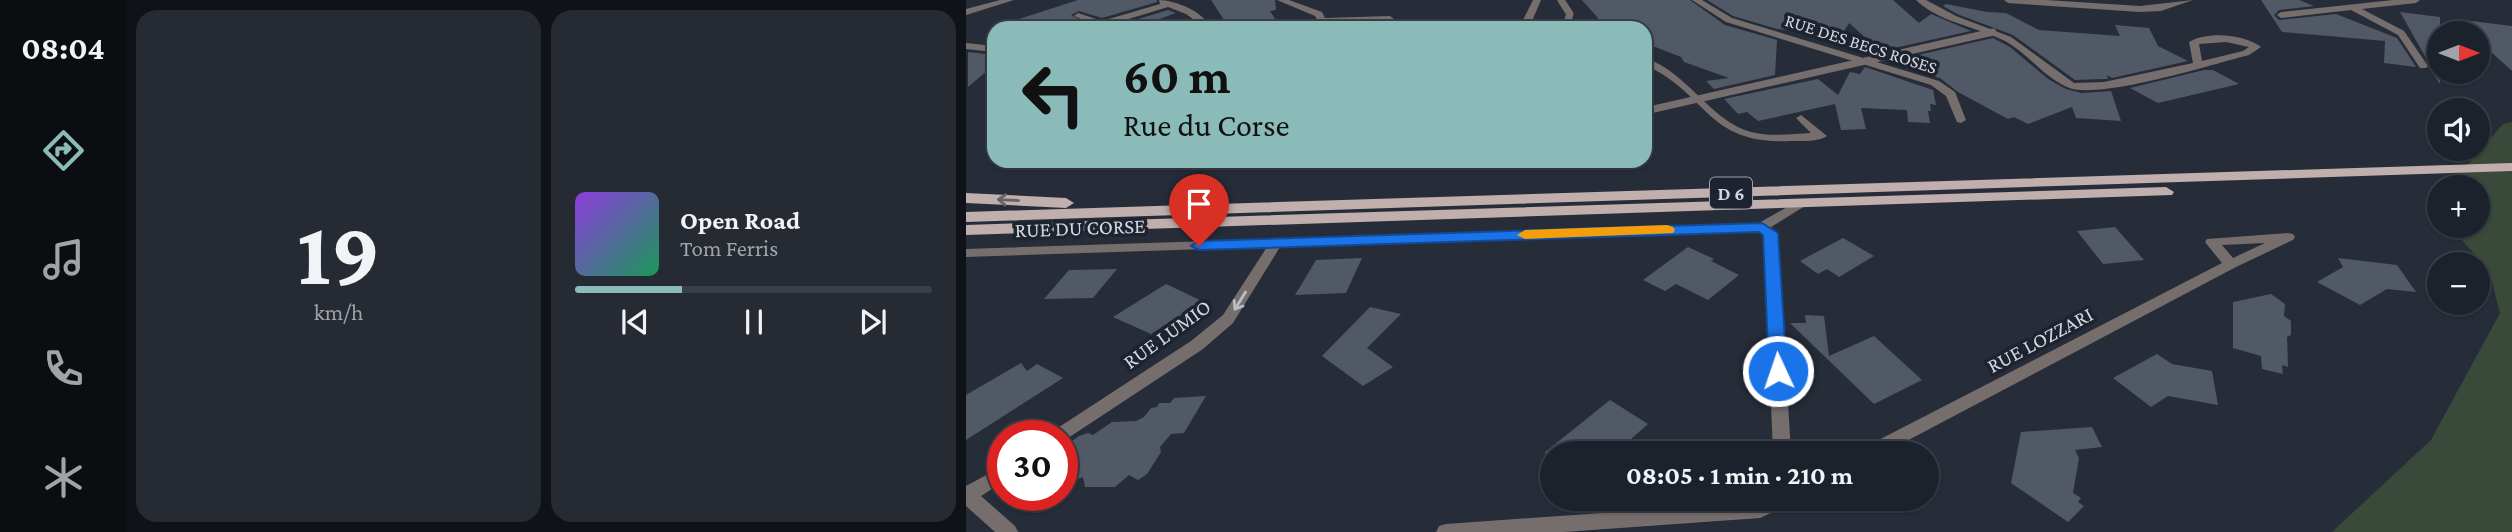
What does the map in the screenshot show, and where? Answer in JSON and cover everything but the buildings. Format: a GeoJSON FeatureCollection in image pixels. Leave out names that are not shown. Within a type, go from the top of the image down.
{"type":"FeatureCollection","features":[{"type":"Feature","properties":{"kind":"main road","name":"D 6"},"geometry":{"type":"LineString","coordinates":[[966,217],[2512,167]]}},
{"type":"Feature","properties":{"kind":"main road","name":"D 6"},"geometry":{"type":"LineString","coordinates":[[966,230],[2512,178]]}},
{"type":"Feature","properties":{"kind":"main road"},"geometry":{"type":"LineString","coordinates":[[966,198],[1069,203],[1125,212]]}},
{"type":"Feature","properties":{"kind":"street"},"geometry":{"type":"LineString","coordinates":[[966,12],[1010,0]]}},
{"type":"Feature","properties":{"kind":"street"},"geometry":{"type":"LineString","coordinates":[[1157,0],[1189,12],[1201,21]]}},
{"type":"Feature","properties":{"kind":"street"},"geometry":{"type":"LineString","coordinates":[[1281,0],[1315,12],[1319,21]]}},
{"type":"Feature","properties":{"kind":"street"},"geometry":{"type":"LineString","coordinates":[[1527,21],[1536,0]]}},
{"type":"Feature","properties":{"kind":"street","name":"RUE DES BECS ROSES"},"geometry":{"type":"LineString","coordinates":[[1696,0],[1729,20],[1935,83],[1951,94],[1961,120]]}},
{"type":"Feature","properties":{"kind":"street"},"geometry":{"type":"LineString","coordinates":[[1920,0],[1940,15],[1993,32],[2016,43],[2046,71],[2078,88],[2125,81],[2246,52],[2256,47],[2249,43],[2220,40],[2194,42],[2198,63]]}},
{"type":"Feature","properties":{"kind":"street"},"geometry":{"type":"LineString","coordinates":[[2008,0],[2140,9],[2161,8],[2189,0]]}},
{"type":"Feature","properties":{"kind":"street"},"geometry":{"type":"LineString","coordinates":[[2336,0],[2401,33],[2423,66]]}},
{"type":"Feature","properties":{"kind":"street"},"geometry":{"type":"LineString","coordinates":[[2281,15],[2416,0]]}},
{"type":"Feature","properties":{"kind":"street"},"geometry":{"type":"LineString","coordinates":[[1120,21],[1169,4]]}},
{"type":"Feature","properties":{"kind":"street"},"geometry":{"type":"LineString","coordinates":[[1077,16],[1091,21]]}},
{"type":"Feature","properties":{"kind":"street"},"geometry":{"type":"LineString","coordinates":[[1362,21],[1390,19]]}},
{"type":"Feature","properties":{"kind":"street"},"geometry":{"type":"LineString","coordinates":[[966,46],[987,48]]}},
{"type":"Feature","properties":{"kind":"street"},"geometry":{"type":"LineString","coordinates":[[1652,64],[1672,74],[1742,133],[1763,138],[1821,136],[1801,118]]}},
{"type":"Feature","properties":{"kind":"street"},"geometry":{"type":"LineString","coordinates":[[1781,441],[1771,233],[1762,228],[1801,203]]}},
{"type":"Feature","properties":{"kind":"street","name":"RUE DU CORSE"},"geometry":{"type":"LineString","coordinates":[[966,253],[1762,228]]}},
{"type":"Feature","properties":{"kind":"street","name":"RUE LUMIO"},"geometry":{"type":"LineString","coordinates":[[1078,423],[1197,345],[1228,319],[1276,243]]}},
{"type":"Feature","properties":{"kind":"street","name":"RUE LOZZARI"},"geometry":{"type":"LineString","coordinates":[[1892,441],[2231,264]]}},
{"type":"Feature","properties":{"kind":"street"},"geometry":{"type":"LineString","coordinates":[[987,482],[967,495],[1008,532]]}},
{"type":"Feature","properties":{"kind":"street"},"geometry":{"type":"LineString","coordinates":[[1446,532],[1746,511]]}},
{"type":"Feature","properties":{"kind":"lane"},"geometry":{"type":"LineString","coordinates":[[1561,0],[1570,14],[1568,21]]}},
{"type":"Feature","properties":{"kind":"lane"},"geometry":{"type":"LineString","coordinates":[[1652,109],[1993,32]]}},
{"type":"Feature","properties":{"kind":"green space"},"geometry":{"type":"Polygon","coordinates":[[[2512,122],[2512,532],[2332,532],[2431,440],[2500,313],[2490,274],[2490,252],[2473,252],[2460,238],[2490,238],[2490,175],[2458,175],[2471,161],[2490,161],[2490,139],[2503,124],[2512,122]]]}},
{"type":"Feature","properties":{"kind":"slow traffic"},"geometry":{"type":"LineString","coordinates":[[1525,235],[1667,230]]}},
{"type":"Feature","properties":{"kind":"route"},"geometry":{"type":"LineString","coordinates":[[1199,246],[1762,228],[1771,233],[1778,371]]}}]}
